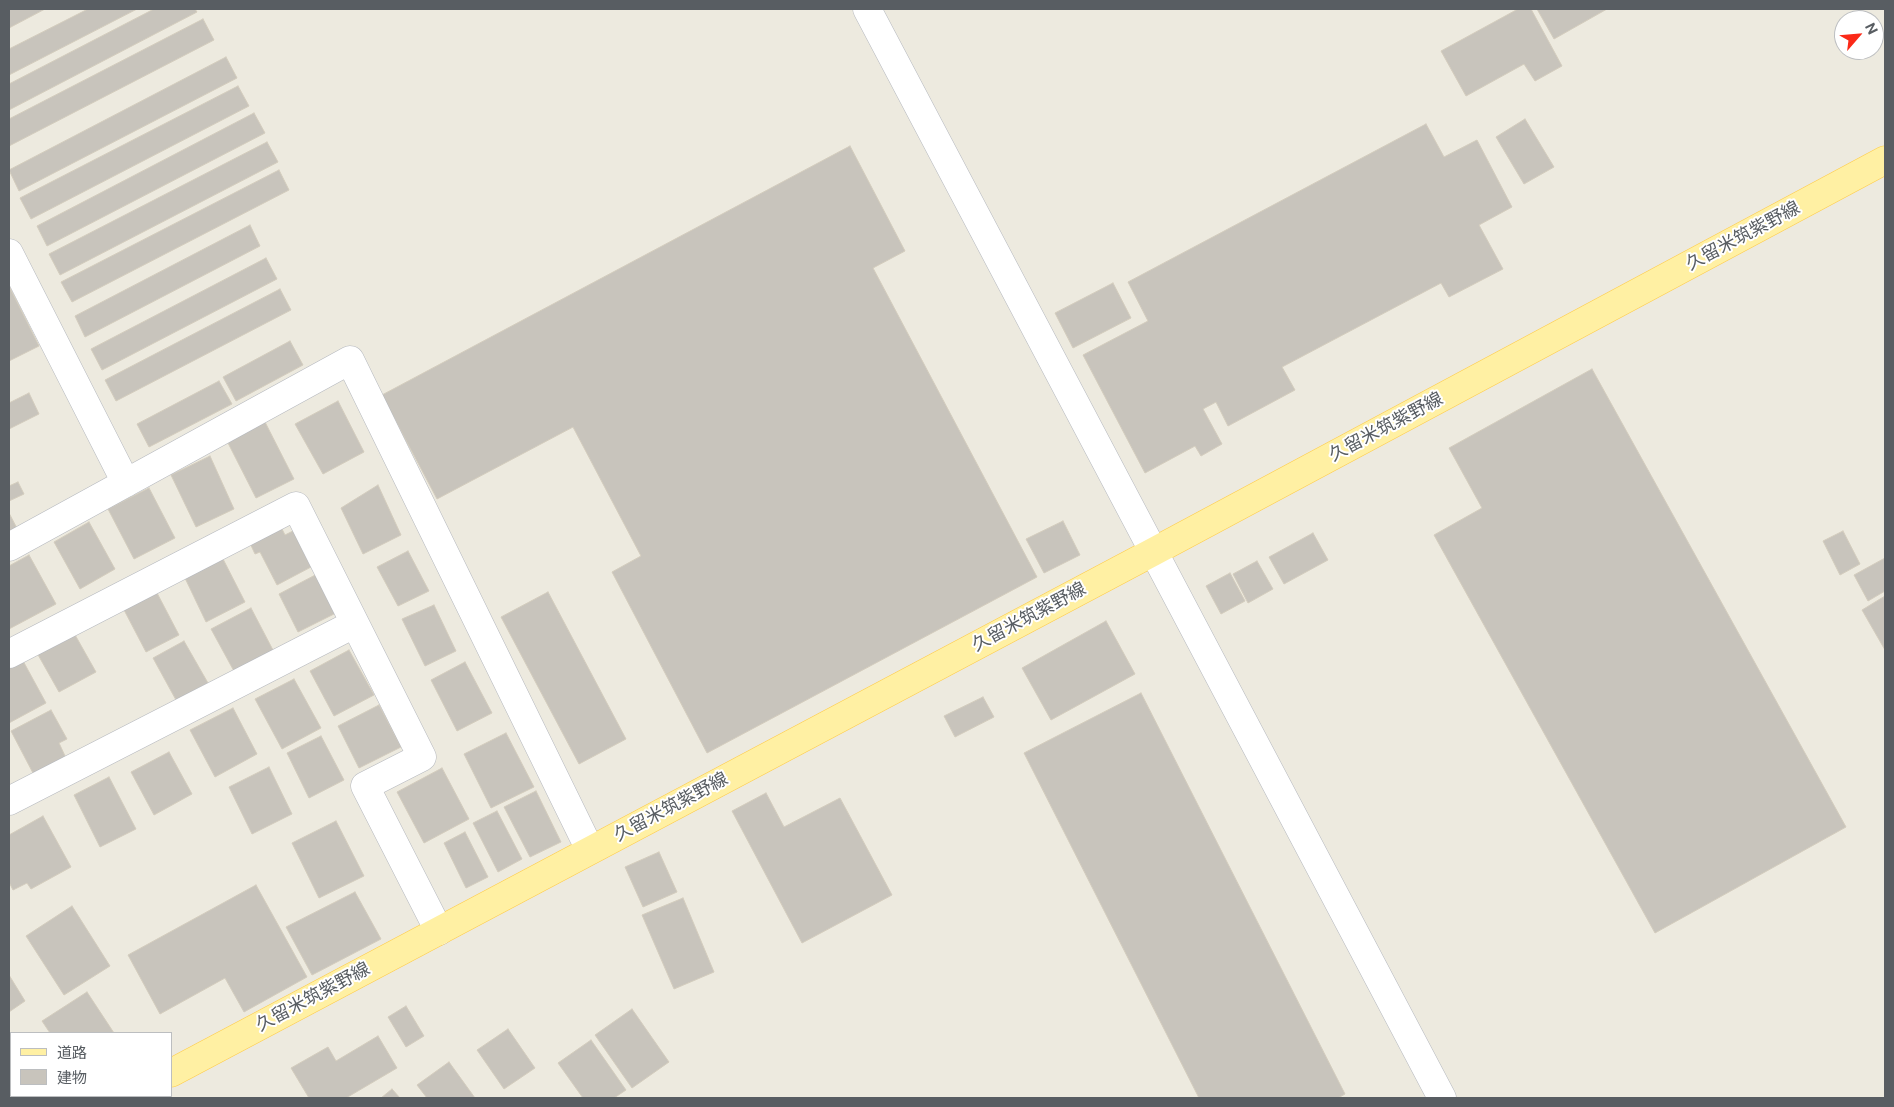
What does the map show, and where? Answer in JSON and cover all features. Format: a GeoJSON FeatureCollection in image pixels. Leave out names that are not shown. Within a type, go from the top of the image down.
{"type":"FeatureCollection","features":[{"type":"Feature","properties":{"kind":"main road","name":"久留米筑紫野線"},"geometry":{"type":"LineString","coordinates":[[172,1072],[1153,552],[1885,160]]}},
{"type":"Feature","properties":{"kind":"main road"},"geometry":{"type":"LineString","coordinates":[[123,1098],[129,1097]]}},
{"type":"Feature","properties":{"kind":"street"},"geometry":{"type":"LineString","coordinates":[[867,9],[1442,1098]]}},
{"type":"Feature","properties":{"kind":"street"},"geometry":{"type":"LineString","coordinates":[[9,253],[126,483]]}},
{"type":"Feature","properties":{"kind":"street"},"geometry":{"type":"LineString","coordinates":[[9,547],[350,360],[590,850]]}},
{"type":"Feature","properties":{"kind":"street"},"geometry":{"type":"LineString","coordinates":[[9,654],[296,506],[422,757],[365,786],[439,931]]}},
{"type":"Feature","properties":{"kind":"street"},"geometry":{"type":"LineString","coordinates":[[9,801],[354,624]]}},
{"type":"Feature","properties":{"kind":"building"},"geometry":{"type":"Polygon","coordinates":[[[9,9],[45,9],[9,28],[9,9]]]}},
{"type":"Feature","properties":{"kind":"building"},"geometry":{"type":"Polygon","coordinates":[[[88,9],[137,9],[9,75],[9,49],[88,9]]]}},
{"type":"Feature","properties":{"kind":"building"},"geometry":{"type":"Polygon","coordinates":[[[154,9],[195,9],[197,12],[9,110],[9,84],[154,9]]]}},
{"type":"Feature","properties":{"kind":"building"},"geometry":{"type":"Polygon","coordinates":[[[1518,9],[1531,9],[1562,66],[1535,81],[1524,64],[1466,96],[1441,51],[1518,9]]]}},
{"type":"Feature","properties":{"kind":"building"},"geometry":{"type":"Polygon","coordinates":[[[1537,9],[1607,9],[1554,39],[1537,9]]]}},
{"type":"Feature","properties":{"kind":"building"},"geometry":{"type":"Polygon","coordinates":[[[203,19],[214,40],[9,146],[9,119],[203,19]]]}},
{"type":"Feature","properties":{"kind":"building"},"geometry":{"type":"Polygon","coordinates":[[[226,57],[237,78],[19,191],[9,170],[226,57]]]}},
{"type":"Feature","properties":{"kind":"building"},"geometry":{"type":"Polygon","coordinates":[[[238,86],[249,106],[31,219],[20,198],[238,86]]]}},
{"type":"Feature","properties":{"kind":"building"},"geometry":{"type":"Polygon","coordinates":[[[254,113],[265,133],[47,246],[37,226],[254,113]]]}},
{"type":"Feature","properties":{"kind":"building"},"geometry":{"type":"Polygon","coordinates":[[[1525,119],[1554,167],[1524,184],[1496,137],[1525,119]]]}},
{"type":"Feature","properties":{"kind":"building"},"geometry":{"type":"Polygon","coordinates":[[[1426,124],[1444,157],[1477,140],[1512,207],[1479,225],[1503,269],[1449,297],[1441,283],[1282,367],[1295,390],[1228,426],[1216,402],[1203,409],[1222,444],[1201,456],[1195,446],[1145,473],[1083,355],[1148,321],[1128,282],[1426,124]]]}},
{"type":"Feature","properties":{"kind":"building"},"geometry":{"type":"Polygon","coordinates":[[[267,142],[278,162],[60,275],[49,254],[267,142]]]}},
{"type":"Feature","properties":{"kind":"building"},"geometry":{"type":"Polygon","coordinates":[[[850,146],[905,251],[873,268],[1037,577],[707,753],[612,572],[641,556],[573,427],[437,499],[382,395],[850,146]]]}},
{"type":"Feature","properties":{"kind":"building"},"geometry":{"type":"Polygon","coordinates":[[[279,170],[289,190],[72,302],[61,282],[279,170]]]}},
{"type":"Feature","properties":{"kind":"building"},"geometry":{"type":"Polygon","coordinates":[[[250,225],[260,246],[85,337],[75,316],[250,225]]]}},
{"type":"Feature","properties":{"kind":"building"},"geometry":{"type":"Polygon","coordinates":[[[266,258],[277,279],[102,370],[91,349],[266,258]]]}},
{"type":"Feature","properties":{"kind":"building"},"geometry":{"type":"Polygon","coordinates":[[[1113,283],[1131,318],[1073,348],[1055,313],[1113,283]]]}},
{"type":"Feature","properties":{"kind":"building"},"geometry":{"type":"Polygon","coordinates":[[[9,286],[39,346],[9,361],[9,286]]]}},
{"type":"Feature","properties":{"kind":"building"},"geometry":{"type":"Polygon","coordinates":[[[280,289],[291,310],[116,401],[105,380],[280,289]]]}},
{"type":"Feature","properties":{"kind":"building"},"geometry":{"type":"Polygon","coordinates":[[[290,341],[303,365],[236,401],[223,377],[290,341]]]}},
{"type":"Feature","properties":{"kind":"building"},"geometry":{"type":"Polygon","coordinates":[[[1592,369],[1846,827],[1655,933],[1434,535],[1482,508],[1449,448],[1592,369]]]}},
{"type":"Feature","properties":{"kind":"building"},"geometry":{"type":"Polygon","coordinates":[[[219,381],[232,404],[149,447],[137,424],[219,381]]]}},
{"type":"Feature","properties":{"kind":"building"},"geometry":{"type":"Polygon","coordinates":[[[29,393],[39,414],[9,429],[9,403],[29,393]]]}},
{"type":"Feature","properties":{"kind":"building"},"geometry":{"type":"Polygon","coordinates":[[[338,401],[364,452],[323,474],[295,424],[338,401]]]}},
{"type":"Feature","properties":{"kind":"building"},"geometry":{"type":"Polygon","coordinates":[[[265,422],[294,479],[256,498],[227,441],[265,422]]]}},
{"type":"Feature","properties":{"kind":"building"},"geometry":{"type":"Polygon","coordinates":[[[210,456],[234,509],[196,527],[171,475],[210,456]]]}},
{"type":"Feature","properties":{"kind":"building"},"geometry":{"type":"Polygon","coordinates":[[[18,482],[24,494],[9,501],[9,486],[18,482]]]}},
{"type":"Feature","properties":{"kind":"building"},"geometry":{"type":"Polygon","coordinates":[[[378,485],[401,535],[363,554],[341,508],[378,485]]]}},
{"type":"Feature","properties":{"kind":"building"},"geometry":{"type":"Polygon","coordinates":[[[149,488],[175,538],[134,559],[108,509],[149,488]]]}},
{"type":"Feature","properties":{"kind":"building"},"geometry":{"type":"Polygon","coordinates":[[[9,513],[20,534],[9,540],[9,513]]]}},
{"type":"Feature","properties":{"kind":"building"},"geometry":{"type":"Polygon","coordinates":[[[1063,521],[1080,555],[1044,573],[1026,539],[1063,521]]]}},
{"type":"Feature","properties":{"kind":"building"},"geometry":{"type":"Polygon","coordinates":[[[89,522],[115,569],[80,589],[54,542],[89,522]]]}},
{"type":"Feature","properties":{"kind":"building"},"geometry":{"type":"Polygon","coordinates":[[[279,523],[285,535],[293,531],[311,567],[277,585],[260,552],[255,554],[248,539],[279,523]]]}},
{"type":"Feature","properties":{"kind":"building"},"geometry":{"type":"Polygon","coordinates":[[[1843,531],[1860,564],[1840,575],[1823,541],[1843,531]]]}},
{"type":"Feature","properties":{"kind":"building"},"geometry":{"type":"Polygon","coordinates":[[[1313,533],[1328,560],[1284,584],[1269,557],[1313,533]]]}},
{"type":"Feature","properties":{"kind":"building"},"geometry":{"type":"Polygon","coordinates":[[[408,551],[429,591],[398,606],[377,567],[408,551]]]}},
{"type":"Feature","properties":{"kind":"building"},"geometry":{"type":"Polygon","coordinates":[[[29,555],[56,604],[9,629],[9,566],[29,555]]]}},
{"type":"Feature","properties":{"kind":"building"},"geometry":{"type":"Polygon","coordinates":[[[222,557],[245,602],[206,622],[184,576],[222,557]]]}},
{"type":"Feature","properties":{"kind":"building"},"geometry":{"type":"Polygon","coordinates":[[[1885,558],[1885,591],[1868,601],[1854,575],[1885,558]]]}},
{"type":"Feature","properties":{"kind":"building"},"geometry":{"type":"Polygon","coordinates":[[[1257,561],[1273,589],[1248,603],[1233,574],[1257,561]]]}},
{"type":"Feature","properties":{"kind":"building"},"geometry":{"type":"Polygon","coordinates":[[[321,572],[340,611],[298,632],[279,594],[321,572]]]}},
{"type":"Feature","properties":{"kind":"building"},"geometry":{"type":"Polygon","coordinates":[[[1230,573],[1245,601],[1221,614],[1206,586],[1230,573]]]}},
{"type":"Feature","properties":{"kind":"building"},"geometry":{"type":"Polygon","coordinates":[[[156,591],[179,635],[146,652],[123,608],[156,591]]]}},
{"type":"Feature","properties":{"kind":"building"},"geometry":{"type":"Polygon","coordinates":[[[548,592],[626,739],[579,764],[501,617],[548,592]]]}},
{"type":"Feature","properties":{"kind":"building"},"geometry":{"type":"Polygon","coordinates":[[[1885,596],[1885,650],[1862,610],[1885,596]]]}},
{"type":"Feature","properties":{"kind":"building"},"geometry":{"type":"Polygon","coordinates":[[[434,605],[456,651],[425,666],[402,619],[434,605]]]}},
{"type":"Feature","properties":{"kind":"building"},"geometry":{"type":"Polygon","coordinates":[[[251,608],[274,652],[235,673],[211,629],[251,608]]]}},
{"type":"Feature","properties":{"kind":"building"},"geometry":{"type":"Polygon","coordinates":[[[1106,621],[1135,674],[1051,720],[1022,668],[1106,621]]]}},
{"type":"Feature","properties":{"kind":"building"},"geometry":{"type":"Polygon","coordinates":[[[74,633],[96,672],[59,692],[37,653],[74,633]]]}},
{"type":"Feature","properties":{"kind":"building"},"geometry":{"type":"Polygon","coordinates":[[[184,641],[208,683],[176,700],[153,658],[184,641]]]}},
{"type":"Feature","properties":{"kind":"building"},"geometry":{"type":"Polygon","coordinates":[[[349,650],[374,695],[334,716],[310,671],[349,650]]]}},
{"type":"Feature","properties":{"kind":"building"},"geometry":{"type":"Polygon","coordinates":[[[22,659],[46,703],[9,723],[9,666],[22,659]]]}},
{"type":"Feature","properties":{"kind":"building"},"geometry":{"type":"Polygon","coordinates":[[[465,662],[492,713],[457,731],[431,680],[465,662]]]}},
{"type":"Feature","properties":{"kind":"building"},"geometry":{"type":"Polygon","coordinates":[[[294,679],[321,728],[282,749],[255,699],[294,679]]]}},
{"type":"Feature","properties":{"kind":"building"},"geometry":{"type":"Polygon","coordinates":[[[1141,693],[1345,1094],[1338,1098],[1199,1098],[1024,753],[1141,693]]]}},
{"type":"Feature","properties":{"kind":"building"},"geometry":{"type":"Polygon","coordinates":[[[983,697],[994,717],[955,737],[944,716],[983,697]]]}},
{"type":"Feature","properties":{"kind":"building"},"geometry":{"type":"Polygon","coordinates":[[[379,705],[401,747],[359,768],[338,726],[379,705]]]}},
{"type":"Feature","properties":{"kind":"building"},"geometry":{"type":"Polygon","coordinates":[[[233,708],[257,754],[215,777],[190,730],[233,708]]]}},
{"type":"Feature","properties":{"kind":"building"},"geometry":{"type":"Polygon","coordinates":[[[51,710],[67,739],[59,743],[66,758],[34,775],[11,731],[51,710]]]}},
{"type":"Feature","properties":{"kind":"building"},"geometry":{"type":"Polygon","coordinates":[[[506,733],[534,787],[491,808],[464,754],[506,733]]]}},
{"type":"Feature","properties":{"kind":"building"},"geometry":{"type":"Polygon","coordinates":[[[321,736],[344,780],[309,798],[287,753],[321,736]]]}},
{"type":"Feature","properties":{"kind":"building"},"geometry":{"type":"Polygon","coordinates":[[[169,752],[192,794],[154,815],[131,772],[169,752]]]}},
{"type":"Feature","properties":{"kind":"building"},"geometry":{"type":"Polygon","coordinates":[[[269,767],[292,814],[252,834],[229,787],[269,767]]]}},
{"type":"Feature","properties":{"kind":"building"},"geometry":{"type":"Polygon","coordinates":[[[442,768],[469,819],[424,843],[397,792],[442,768]]]}},
{"type":"Feature","properties":{"kind":"building"},"geometry":{"type":"Polygon","coordinates":[[[109,777],[136,829],[100,847],[74,795],[109,777]]]}},
{"type":"Feature","properties":{"kind":"building"},"geometry":{"type":"Polygon","coordinates":[[[536,791],[561,842],[530,857],[504,807],[536,791]]]}},
{"type":"Feature","properties":{"kind":"building"},"geometry":{"type":"Polygon","coordinates":[[[766,793],[784,827],[840,798],[892,895],[802,943],[732,811],[766,793]]]}},
{"type":"Feature","properties":{"kind":"building"},"geometry":{"type":"Polygon","coordinates":[[[497,811],[522,859],[498,872],[473,823],[497,811]]]}},
{"type":"Feature","properties":{"kind":"building"},"geometry":{"type":"Polygon","coordinates":[[[43,816],[71,867],[31,889],[27,883],[13,890],[9,882],[9,835],[43,816]]]}},
{"type":"Feature","properties":{"kind":"building"},"geometry":{"type":"Polygon","coordinates":[[[336,821],[364,876],[319,898],[292,843],[336,821]]]}},
{"type":"Feature","properties":{"kind":"building"},"geometry":{"type":"Polygon","coordinates":[[[465,832],[488,877],[466,888],[444,843],[465,832]]]}},
{"type":"Feature","properties":{"kind":"building"},"geometry":{"type":"Polygon","coordinates":[[[659,852],[677,892],[643,907],[625,867],[659,852]]]}},
{"type":"Feature","properties":{"kind":"building"},"geometry":{"type":"Polygon","coordinates":[[[256,885],[307,977],[244,1012],[225,978],[160,1014],[128,955],[256,885]]]}},
{"type":"Feature","properties":{"kind":"building"},"geometry":{"type":"Polygon","coordinates":[[[355,892],[381,939],[312,975],[286,927],[355,892]]]}},
{"type":"Feature","properties":{"kind":"building"},"geometry":{"type":"Polygon","coordinates":[[[683,898],[714,972],[674,989],[642,915],[683,898]]]}},
{"type":"Feature","properties":{"kind":"building"},"geometry":{"type":"Polygon","coordinates":[[[72,906],[110,966],[64,995],[26,936],[72,906]]]}},
{"type":"Feature","properties":{"kind":"building"},"geometry":{"type":"Polygon","coordinates":[[[9,975],[25,1001],[9,1012],[9,975]]]}},
{"type":"Feature","properties":{"kind":"building"},"geometry":{"type":"Polygon","coordinates":[[[87,992],[113,1032],[49,1032],[42,1021],[87,992]]]}},
{"type":"Feature","properties":{"kind":"building"},"geometry":{"type":"Polygon","coordinates":[[[406,1006],[424,1036],[406,1047],[388,1017],[406,1006]]]}},
{"type":"Feature","properties":{"kind":"building"},"geometry":{"type":"Polygon","coordinates":[[[632,1009],[669,1062],[632,1088],[595,1035],[632,1009]]]}},
{"type":"Feature","properties":{"kind":"building"},"geometry":{"type":"Polygon","coordinates":[[[508,1029],[535,1068],[504,1089],[477,1050],[508,1029]]]}},
{"type":"Feature","properties":{"kind":"building"},"geometry":{"type":"Polygon","coordinates":[[[10,1034],[9,1084],[9,1035],[10,1034]]]}},
{"type":"Feature","properties":{"kind":"building"},"geometry":{"type":"Polygon","coordinates":[[[378,1036],[397,1068],[346,1098],[309,1098],[291,1068],[328,1047],[336,1061],[378,1036]]]}},
{"type":"Feature","properties":{"kind":"building"},"geometry":{"type":"Polygon","coordinates":[[[591,1040],[626,1090],[614,1098],[583,1098],[558,1063],[591,1040]]]}},
{"type":"Feature","properties":{"kind":"building"},"geometry":{"type":"Polygon","coordinates":[[[449,1062],[475,1098],[427,1098],[417,1085],[449,1062]]]}},
{"type":"Feature","properties":{"kind":"building"},"geometry":{"type":"Polygon","coordinates":[[[392,1089],[400,1098],[381,1098],[392,1089]]]}}]}
